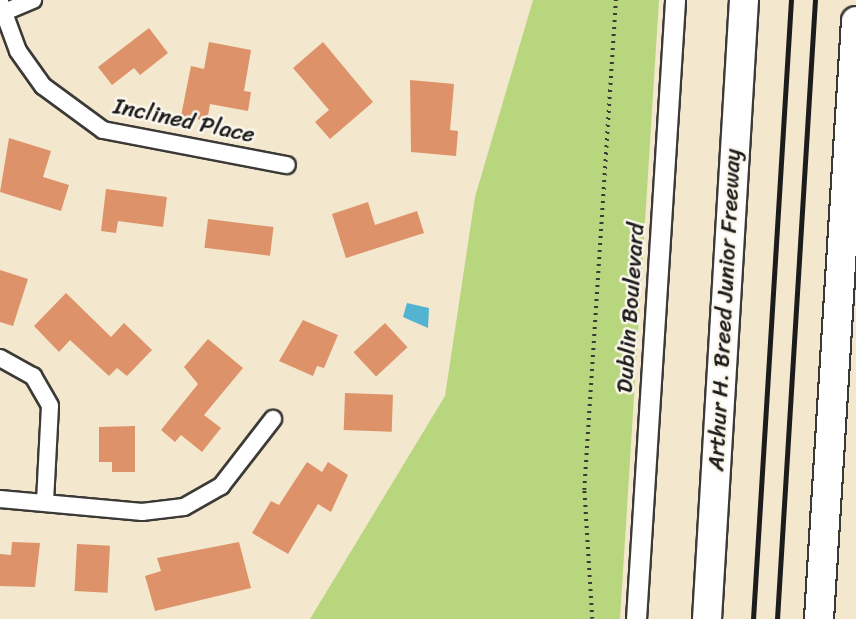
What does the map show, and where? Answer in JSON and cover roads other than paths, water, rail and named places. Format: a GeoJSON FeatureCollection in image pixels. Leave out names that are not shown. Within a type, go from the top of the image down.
{"type":"FeatureCollection","features":[{"type":"Feature","properties":{"kind":"highway","name":"Arthur H. Breed Junior Freeway"},"geometry":{"type":"LineString","coordinates":[[706,619],[744,0]]}},
{"type":"Feature","properties":{"kind":"highway"},"geometry":{"type":"LineString","coordinates":[[819,619],[856,21]]}},
{"type":"Feature","properties":{"kind":"street"},"geometry":{"type":"LineString","coordinates":[[1,9],[33,0]]}},
{"type":"Feature","properties":{"kind":"street","name":"Dublin Boulevard"},"geometry":{"type":"LineString","coordinates":[[636,619],[675,0]]}},
{"type":"Feature","properties":{"kind":"street","name":"Inclined Place"},"geometry":{"type":"LineString","coordinates":[[1,9],[18,51],[43,86],[103,130],[287,165]]}},
{"type":"Feature","properties":{"kind":"street"},"geometry":{"type":"LineString","coordinates":[[0,358],[33,376],[50,407],[45,503]]}},
{"type":"Feature","properties":{"kind":"street"},"geometry":{"type":"LineString","coordinates":[[0,499],[142,512],[184,507],[221,486],[273,419]]}},
{"type":"Feature","properties":{"kind":"water"},"geometry":{"type":"Polygon","coordinates":[[[407,303],[429,308],[428,328],[403,317],[407,303]]]}},
{"type":"Feature","properties":{"kind":"railway"},"geometry":{"type":"LineString","coordinates":[[753,619],[791,0]]}},
{"type":"Feature","properties":{"kind":"railway"},"geometry":{"type":"LineString","coordinates":[[777,619],[815,0]]}}]}
